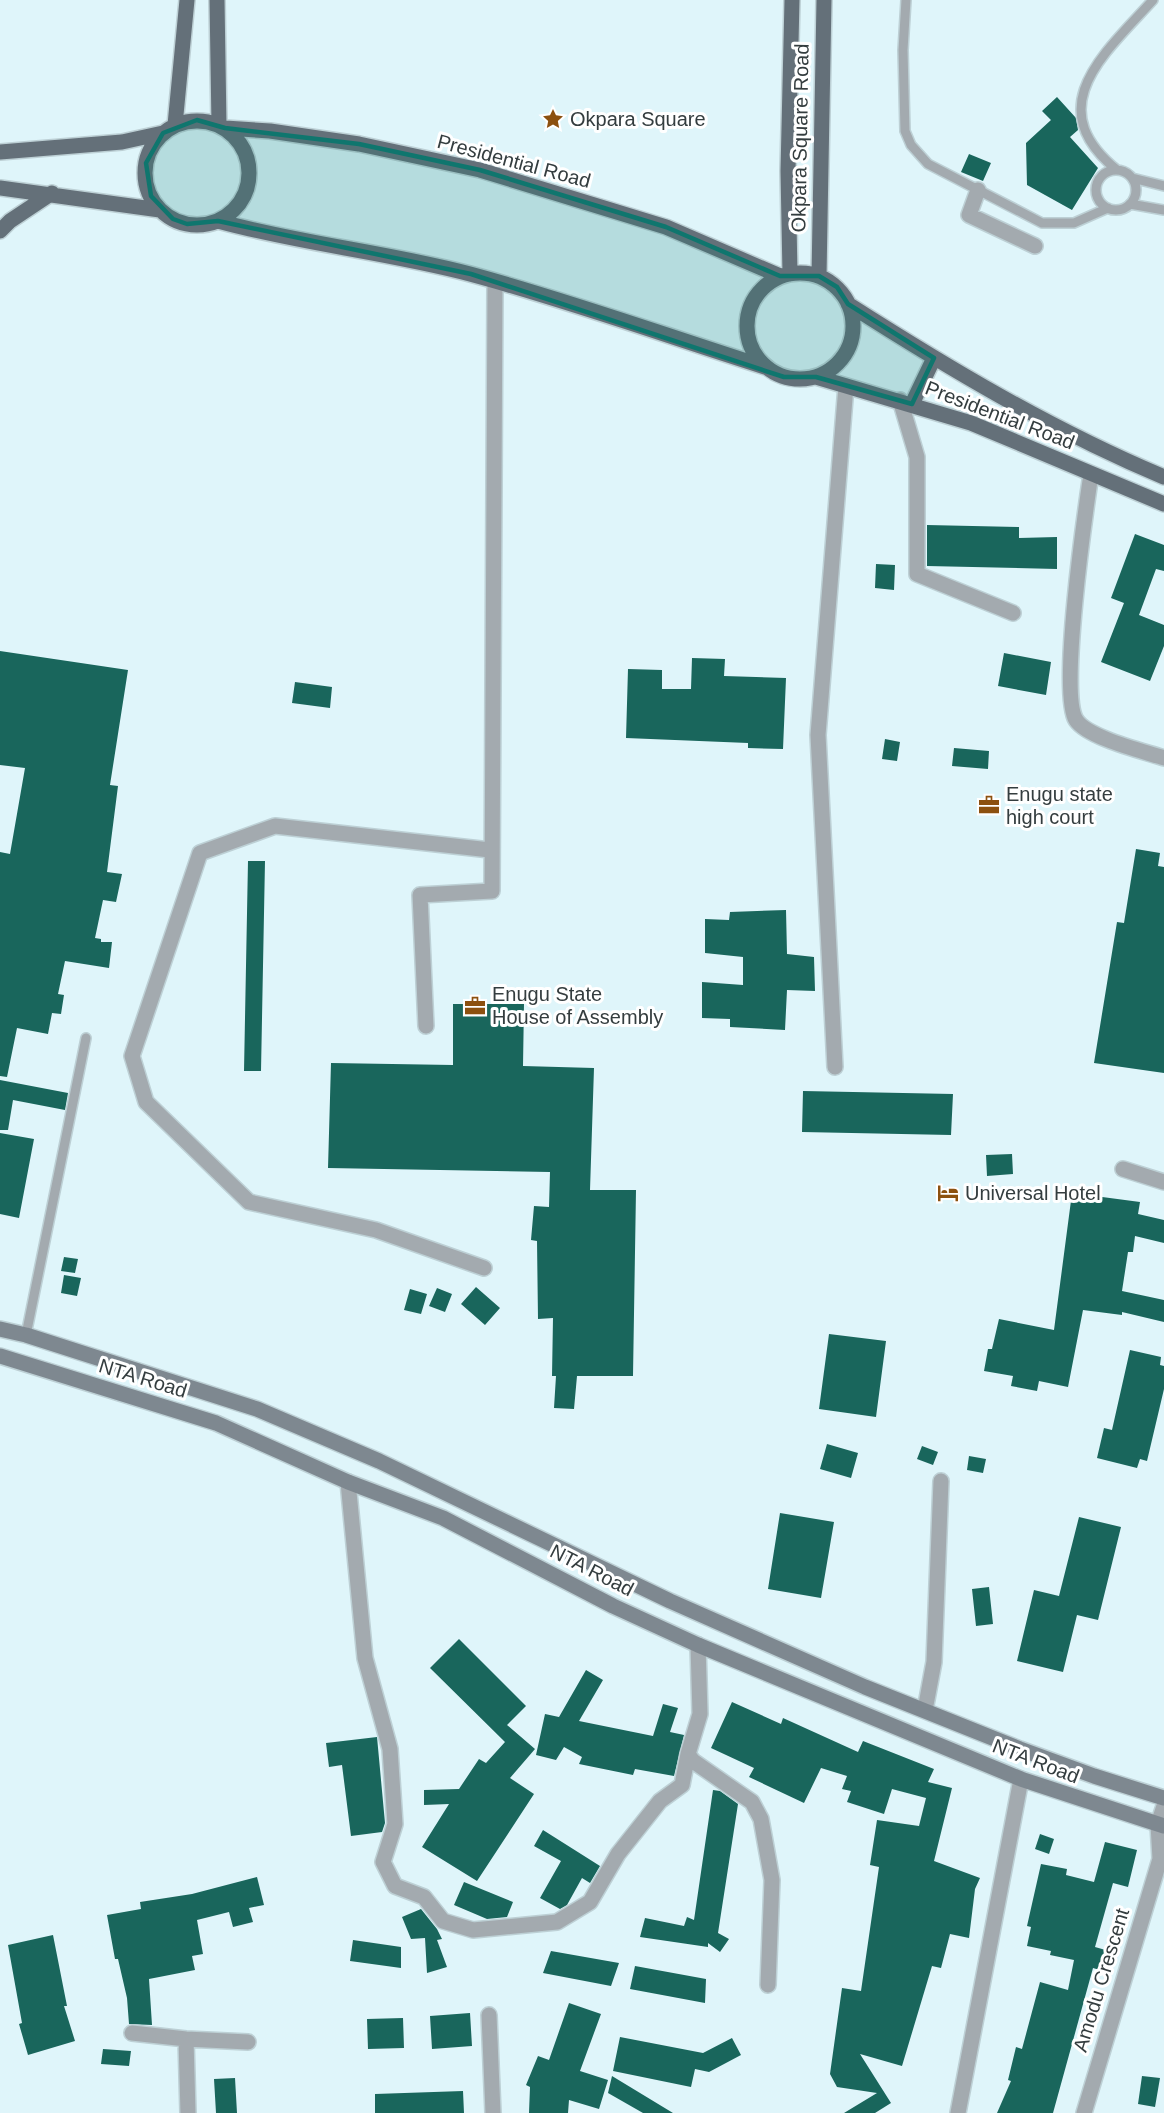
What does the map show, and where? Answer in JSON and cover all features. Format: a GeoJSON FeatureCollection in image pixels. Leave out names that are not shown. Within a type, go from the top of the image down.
{"type":"FeatureCollection","features":[{"type":"Feature","properties":{"kind":"main road"},"geometry":{"type":"LineString","coordinates":[[188,0],[169,129],[152,147],[146,163],[145,180],[150,196],[160,210],[173,219],[187,224],[218,221],[260,232],[346,247],[459,272],[765,367]]}},
{"type":"Feature","properties":{"kind":"main road"},"geometry":{"type":"LineString","coordinates":[[217,0],[222,127]]}},
{"type":"Feature","properties":{"kind":"main road"},"geometry":{"type":"LineString","coordinates":[[785,275],[792,0]]}},
{"type":"Feature","properties":{"kind":"main road","name":"Okpara Square Road"},"geometry":{"type":"LineString","coordinates":[[819,276],[824,0]]}},
{"type":"Feature","properties":{"kind":"main road"},"geometry":{"type":"LineString","coordinates":[[0,152],[122,142],[197,120],[222,127],[244,149],[250,177],[247,191],[240,203],[218,221]]}},
{"type":"Feature","properties":{"kind":"main road","name":"Presidential Road"},"geometry":{"type":"LineString","coordinates":[[222,127],[270,131],[359,144],[480,170],[666,227],[785,275]]}},
{"type":"Feature","properties":{"kind":"main road"},"geometry":{"type":"LineString","coordinates":[[0,188],[52,193],[160,210]]}},
{"type":"Feature","properties":{"kind":"main road"},"geometry":{"type":"LineString","coordinates":[[0,231],[10,221],[52,193]]}},
{"type":"Feature","properties":{"kind":"main road"},"geometry":{"type":"LineString","coordinates":[[785,275],[819,276],[837,287],[848,304],[852,318],[849,347],[829,370],[816,377],[795,379],[774,373],[765,367],[753,353],[747,336],[747,317],[753,300],[765,286],[785,275]]}},
{"type":"Feature","properties":{"kind":"main road","name":"Presidential Road"},"geometry":{"type":"LineString","coordinates":[[848,304],[934,358],[1034,416],[1097,448],[1164,477]]}},
{"type":"Feature","properties":{"kind":"main road"},"geometry":{"type":"LineString","coordinates":[[906,402],[934,358]]}},
{"type":"Feature","properties":{"kind":"main road","name":"Presidential Road"},"geometry":{"type":"LineString","coordinates":[[816,377],[971,423],[1164,504]]}},
{"type":"Feature","properties":{"kind":"main road","name":"NTA Road"},"geometry":{"type":"LineString","coordinates":[[0,1329],[26,1335],[257,1409],[379,1461],[670,1601],[865,1687],[1094,1776],[1164,1798]]}},
{"type":"Feature","properties":{"kind":"main road","name":"NTA Road"},"geometry":{"type":"LineString","coordinates":[[0,1356],[216,1423],[348,1482],[443,1518],[614,1606],[698,1645],[1021,1779],[1161,1825]]}},
{"type":"Feature","properties":{"kind":"street"},"geometry":{"type":"LineString","coordinates":[[978,190],[969,215],[1035,246]]}},
{"type":"Feature","properties":{"kind":"street"},"geometry":{"type":"LineString","coordinates":[[426,1026],[420,896],[492,891],[490,850],[495,282]]}},
{"type":"Feature","properties":{"kind":"street"},"geometry":{"type":"LineString","coordinates":[[836,1067],[818,735],[846,386]]}},
{"type":"Feature","properties":{"kind":"street"},"geometry":{"type":"LineString","coordinates":[[906,402],[917,457],[917,573],[1012,613]]}},
{"type":"Feature","properties":{"kind":"street"},"geometry":{"type":"LineString","coordinates":[[1091,474],[1074,622],[1070,686],[1073,712],[1083,728],[1164,758]]}},
{"type":"Feature","properties":{"kind":"street"},"geometry":{"type":"LineString","coordinates":[[484,1268],[376,1230],[249,1202],[146,1102],[132,1056],[200,853],[275,826],[490,850]]}},
{"type":"Feature","properties":{"kind":"street"},"geometry":{"type":"LineString","coordinates":[[1123,1169],[1164,1182]]}},
{"type":"Feature","properties":{"kind":"street"},"geometry":{"type":"LineString","coordinates":[[925,1710],[934,1662],[941,1481]]}},
{"type":"Feature","properties":{"kind":"street"},"geometry":{"type":"LineString","coordinates":[[348,1482],[365,1658],[390,1749],[395,1824],[383,1862],[395,1886],[424,1897],[443,1921],[473,1930],[557,1922],[590,1902],[618,1854],[660,1801],[682,1785],[688,1754],[700,1714],[698,1645]]}},
{"type":"Feature","properties":{"kind":"street"},"geometry":{"type":"LineString","coordinates":[[688,1754],[693,1761],[752,1802],[761,1819],[772,1880],[768,1985]]}},
{"type":"Feature","properties":{"kind":"street"},"geometry":{"type":"LineString","coordinates":[[958,2113],[1021,1779]]}},
{"type":"Feature","properties":{"kind":"street"},"geometry":{"type":"LineString","coordinates":[[1161,1825],[1164,1806]]}},
{"type":"Feature","properties":{"kind":"street","name":"Amodu Crescent"},"geometry":{"type":"LineString","coordinates":[[1084,2113],[1162,1857],[1161,1825]]}},
{"type":"Feature","properties":{"kind":"street"},"geometry":{"type":"LineString","coordinates":[[489,2015],[493,2113]]}},
{"type":"Feature","properties":{"kind":"street"},"geometry":{"type":"LineString","coordinates":[[132,2033],[186,2039],[248,2042]]}},
{"type":"Feature","properties":{"kind":"street"},"geometry":{"type":"LineString","coordinates":[[186,2039],[188,2113]]}},
{"type":"Feature","properties":{"kind":"lane"},"geometry":{"type":"LineString","coordinates":[[906,0],[903,50],[908,138],[918,156],[928,164],[1042,224],[1074,223],[1108,208],[1119,209],[1130,204],[1164,210]]}},
{"type":"Feature","properties":{"kind":"lane"},"geometry":{"type":"LineString","coordinates":[[1153,0],[1108,49],[1088,78],[1080,114],[1086,136],[1098,154],[1117,170],[1132,178],[1164,186]]}},
{"type":"Feature","properties":{"kind":"lane"},"geometry":{"type":"LineString","coordinates":[[1108,208],[1097,198],[1096,183],[1106,172],[1117,170]]}},
{"type":"Feature","properties":{"kind":"lane"},"geometry":{"type":"LineString","coordinates":[[1130,204],[1136,189],[1132,178]]}},
{"type":"Feature","properties":{"kind":"lane"},"geometry":{"type":"LineString","coordinates":[[26,1335],[86,1038]]}},
{"type":"Feature","properties":{"kind":"highlighted area"},"geometry":{"type":"Polygon","coordinates":[[[197,120],[225,128],[359,144],[480,170],[666,227],[780,276],[819,276],[837,287],[848,304],[934,358],[912,404],[816,377],[784,377],[471,274],[218,221],[187,224],[173,219],[151,196],[146,163],[163,133],[197,120]]]}},
{"type":"Feature","properties":{"kind":"building"},"geometry":{"type":"Polygon","coordinates":[[[1057,97],[1076,118],[1078,130],[1070,137],[1098,168],[1072,210],[1027,185],[1026,143],[1051,120],[1042,111],[1057,97]]]}},
{"type":"Feature","properties":{"kind":"building"},"geometry":{"type":"Polygon","coordinates":[[[969,154],[991,163],[983,181],[961,172],[969,154]]]}},
{"type":"Feature","properties":{"kind":"building"},"geometry":{"type":"Polygon","coordinates":[[[927,525],[1019,527],[1019,538],[1057,537],[1057,569],[927,566],[927,525]]]}},
{"type":"Feature","properties":{"kind":"building"},"geometry":{"type":"Polygon","coordinates":[[[1135,534],[1164,545],[1164,571],[1156,569],[1139,615],[1164,625],[1164,646],[1150,681],[1101,662],[1124,603],[1111,598],[1135,534]]]}},
{"type":"Feature","properties":{"kind":"building"},"geometry":{"type":"Polygon","coordinates":[[[876,564],[895,565],[894,590],[875,588],[876,564]]]}},
{"type":"Feature","properties":{"kind":"building"},"geometry":{"type":"Polygon","coordinates":[[[0,651],[128,670],[110,785],[118,786],[107,872],[122,874],[116,902],[103,900],[95,938],[101,939],[101,942],[112,942],[109,968],[65,961],[58,994],[64,995],[61,1014],[52,1013],[48,1034],[17,1028],[7,1077],[0,1076],[0,852],[10,854],[25,768],[0,765],[0,651]]]}},
{"type":"Feature","properties":{"kind":"building"},"geometry":{"type":"Polygon","coordinates":[[[1004,653],[1051,662],[1046,695],[998,686],[1004,653]]]}},
{"type":"Feature","properties":{"kind":"building"},"geometry":{"type":"Polygon","coordinates":[[[692,658],[725,659],[724,676],[786,678],[783,749],[748,748],[748,743],[626,738],[628,669],[662,670],[662,689],[691,689],[692,658]]]}},
{"type":"Feature","properties":{"kind":"building"},"geometry":{"type":"Polygon","coordinates":[[[295,682],[332,687],[330,708],[292,703],[295,682]]]}},
{"type":"Feature","properties":{"kind":"building"},"geometry":{"type":"Polygon","coordinates":[[[885,739],[900,742],[897,761],[882,759],[885,739]]]}},
{"type":"Feature","properties":{"kind":"building"},"geometry":{"type":"Polygon","coordinates":[[[954,748],[989,751],[988,769],[952,766],[954,748]]]}},
{"type":"Feature","properties":{"kind":"building"},"geometry":{"type":"Polygon","coordinates":[[[1136,849],[1160,853],[1158,866],[1164,867],[1164,1073],[1094,1063],[1117,922],[1124,923],[1136,849]]]}},
{"type":"Feature","properties":{"kind":"building"},"geometry":{"type":"Polygon","coordinates":[[[248,861],[265,861],[261,1071],[244,1071],[248,861]]]}},
{"type":"Feature","properties":{"kind":"building"},"geometry":{"type":"Polygon","coordinates":[[[786,910],[787,954],[814,957],[815,991],[787,990],[785,1030],[730,1027],[730,1019],[702,1018],[702,982],[743,985],[743,957],[705,953],[705,919],[729,920],[730,912],[786,910]]]}},
{"type":"Feature","properties":{"kind":"building"},"geometry":{"type":"Polygon","coordinates":[[[453,1004],[524,1004],[523,1066],[594,1068],[590,1190],[636,1190],[633,1376],[577,1376],[574,1409],[554,1408],[556,1376],[552,1376],[553,1318],[538,1319],[537,1241],[531,1240],[534,1206],[549,1207],[550,1172],[328,1168],[331,1063],[453,1065],[453,1004]]]}},
{"type":"Feature","properties":{"kind":"building"},"geometry":{"type":"Polygon","coordinates":[[[0,1080],[68,1093],[65,1110],[13,1100],[8,1130],[0,1130],[0,1080]]]}},
{"type":"Feature","properties":{"kind":"building"},"geometry":{"type":"Polygon","coordinates":[[[803,1091],[953,1094],[951,1135],[802,1132],[803,1091]]]}},
{"type":"Feature","properties":{"kind":"building"},"geometry":{"type":"Polygon","coordinates":[[[0,1133],[34,1139],[19,1218],[0,1214],[0,1133]]]}},
{"type":"Feature","properties":{"kind":"building"},"geometry":{"type":"Polygon","coordinates":[[[1012,1154],[1013,1174],[987,1176],[986,1155],[1012,1154]]]}},
{"type":"Feature","properties":{"kind":"building"},"geometry":{"type":"Polygon","coordinates":[[[1072,1193],[1140,1202],[1138,1214],[1164,1220],[1164,1243],[1135,1236],[1133,1252],[1128,1252],[1122,1291],[1164,1300],[1164,1322],[1122,1312],[1122,1315],[1083,1310],[1068,1387],[1039,1381],[1037,1391],[1011,1386],[1013,1376],[984,1371],[988,1349],[992,1349],[999,1319],[1054,1330],[1072,1193]]]}},
{"type":"Feature","properties":{"kind":"building"},"geometry":{"type":"Polygon","coordinates":[[[64,1257],[78,1259],[75,1273],[61,1271],[64,1257]]]}},
{"type":"Feature","properties":{"kind":"building"},"geometry":{"type":"Polygon","coordinates":[[[64,1275],[81,1278],[77,1296],[61,1293],[64,1275]]]}},
{"type":"Feature","properties":{"kind":"building"},"geometry":{"type":"Polygon","coordinates":[[[476,1287],[500,1308],[485,1325],[461,1304],[476,1287]]]}},
{"type":"Feature","properties":{"kind":"building"},"geometry":{"type":"Polygon","coordinates":[[[437,1288],[452,1294],[445,1312],[429,1306],[437,1288]]]}},
{"type":"Feature","properties":{"kind":"building"},"geometry":{"type":"Polygon","coordinates":[[[410,1289],[427,1294],[421,1314],[404,1310],[410,1289]]]}},
{"type":"Feature","properties":{"kind":"building"},"geometry":{"type":"Polygon","coordinates":[[[829,1334],[886,1341],[876,1417],[819,1409],[829,1334]]]}},
{"type":"Feature","properties":{"kind":"building"},"geometry":{"type":"Polygon","coordinates":[[[1130,1350],[1161,1357],[1160,1365],[1164,1366],[1164,1389],[1147,1461],[1140,1459],[1137,1468],[1097,1458],[1104,1428],[1112,1430],[1130,1350]]]}},
{"type":"Feature","properties":{"kind":"building"},"geometry":{"type":"Polygon","coordinates":[[[827,1444],[858,1453],[851,1478],[820,1469],[827,1444]]]}},
{"type":"Feature","properties":{"kind":"building"},"geometry":{"type":"Polygon","coordinates":[[[922,1446],[938,1452],[933,1465],[917,1459],[922,1446]]]}},
{"type":"Feature","properties":{"kind":"building"},"geometry":{"type":"Polygon","coordinates":[[[969,1456],[986,1459],[983,1473],[967,1470],[969,1456]]]}},
{"type":"Feature","properties":{"kind":"building"},"geometry":{"type":"Polygon","coordinates":[[[780,1513],[834,1522],[821,1598],[768,1589],[780,1513]]]}},
{"type":"Feature","properties":{"kind":"building"},"geometry":{"type":"Polygon","coordinates":[[[1079,1517],[1121,1527],[1098,1620],[1077,1615],[1063,1672],[1017,1661],[1034,1590],[1059,1596],[1079,1517]]]}},
{"type":"Feature","properties":{"kind":"building"},"geometry":{"type":"Polygon","coordinates":[[[989,1587],[993,1624],[976,1626],[972,1589],[989,1587]]]}},
{"type":"Feature","properties":{"kind":"building"},"geometry":{"type":"Polygon","coordinates":[[[459,1639],[526,1706],[507,1725],[535,1749],[510,1778],[534,1794],[477,1881],[422,1847],[449,1804],[424,1805],[424,1790],[459,1789],[479,1759],[486,1763],[505,1742],[430,1668],[459,1639]]]}},
{"type":"Feature","properties":{"kind":"building"},"geometry":{"type":"Polygon","coordinates":[[[586,1670],[603,1680],[579,1721],[653,1736],[663,1704],[678,1708],[670,1732],[684,1735],[674,1776],[635,1769],[633,1775],[579,1764],[582,1757],[564,1747],[556,1760],[536,1755],[545,1714],[559,1717],[586,1670]]]}},
{"type":"Feature","properties":{"kind":"building"},"geometry":{"type":"Polygon","coordinates":[[[732,1702],[781,1724],[783,1718],[858,1752],[863,1741],[934,1769],[928,1782],[952,1788],[934,1861],[980,1878],[975,1889],[969,1938],[950,1934],[941,1968],[932,1966],[902,2066],[860,2054],[891,2103],[875,2113],[844,2113],[877,2093],[837,2087],[830,2074],[842,1988],[861,1991],[879,1867],[870,1865],[877,1820],[919,1826],[926,1798],[892,1789],[884,1814],[847,1802],[851,1791],[842,1789],[847,1776],[821,1768],[804,1803],[749,1777],[754,1768],[711,1748],[732,1702]]]}},
{"type":"Feature","properties":{"kind":"building"},"geometry":{"type":"Polygon","coordinates":[[[377,1737],[385,1823],[382,1832],[351,1836],[342,1765],[329,1767],[326,1743],[377,1737]]]}},
{"type":"Feature","properties":{"kind":"building"},"geometry":{"type":"Polygon","coordinates":[[[713,1790],[720,1791],[738,1804],[718,1933],[729,1939],[720,1952],[708,1943],[708,1947],[640,1937],[645,1918],[684,1926],[687,1917],[694,1920],[713,1790]]]}},
{"type":"Feature","properties":{"kind":"building"},"geometry":{"type":"Polygon","coordinates":[[[543,1830],[600,1866],[590,1883],[582,1878],[567,1905],[560,1909],[540,1898],[561,1861],[534,1846],[543,1830]]]}},
{"type":"Feature","properties":{"kind":"building"},"geometry":{"type":"Polygon","coordinates":[[[1040,1834],[1054,1839],[1049,1854],[1035,1849],[1040,1834]]]}},
{"type":"Feature","properties":{"kind":"building"},"geometry":{"type":"Polygon","coordinates":[[[1105,1842],[1137,1850],[1128,1887],[1113,1883],[1095,1947],[1109,1951],[1103,1971],[1093,1968],[1053,2113],[997,2113],[1011,2081],[1008,2080],[1016,2047],[1022,2049],[1040,1982],[1068,1990],[1074,1960],[1050,1955],[1051,1951],[1027,1946],[1031,1927],[1027,1926],[1041,1864],[1067,1869],[1066,1875],[1094,1882],[1105,1842]]]}},
{"type":"Feature","properties":{"kind":"building"},"geometry":{"type":"Polygon","coordinates":[[[257,1877],[264,1905],[249,1908],[253,1922],[233,1927],[229,1912],[197,1920],[203,1954],[192,1956],[195,1970],[149,1979],[152,2025],[129,2024],[127,1998],[118,1959],[115,1959],[107,1915],[141,1909],[140,1902],[192,1894],[257,1877]]]}},
{"type":"Feature","properties":{"kind":"building"},"geometry":{"type":"Polygon","coordinates":[[[464,1882],[513,1902],[507,1917],[487,1919],[454,1905],[464,1882]]]}},
{"type":"Feature","properties":{"kind":"building"},"geometry":{"type":"Polygon","coordinates":[[[421,1909],[442,1939],[437,1940],[447,1967],[427,1973],[425,1938],[411,1939],[402,1917],[421,1909]]]}},
{"type":"Feature","properties":{"kind":"building"},"geometry":{"type":"Polygon","coordinates":[[[53,1935],[67,2006],[64,2006],[75,2041],[28,2055],[19,2024],[22,2023],[8,1945],[53,1935]]]}},
{"type":"Feature","properties":{"kind":"building"},"geometry":{"type":"Polygon","coordinates":[[[353,1940],[401,1947],[401,1968],[350,1961],[353,1940]]]}},
{"type":"Feature","properties":{"kind":"building"},"geometry":{"type":"Polygon","coordinates":[[[551,1951],[619,1963],[611,1986],[543,1973],[551,1951]]]}},
{"type":"Feature","properties":{"kind":"building"},"geometry":{"type":"Polygon","coordinates":[[[635,1966],[706,1979],[705,2003],[630,1989],[635,1966]]]}},
{"type":"Feature","properties":{"kind":"building"},"geometry":{"type":"Polygon","coordinates":[[[569,2003],[601,2014],[580,2071],[608,2080],[599,2109],[569,2100],[568,2113],[529,2113],[530,2087],[526,2085],[538,2056],[549,2060],[569,2003]]]}},
{"type":"Feature","properties":{"kind":"building"},"geometry":{"type":"Polygon","coordinates":[[[470,2013],[472,2046],[432,2049],[430,2016],[470,2013]]]}},
{"type":"Feature","properties":{"kind":"building"},"geometry":{"type":"Polygon","coordinates":[[[403,2018],[404,2048],[368,2049],[367,2019],[403,2018]]]}},
{"type":"Feature","properties":{"kind":"building"},"geometry":{"type":"Polygon","coordinates":[[[620,2037],[703,2053],[732,2038],[741,2055],[709,2072],[695,2069],[691,2087],[613,2071],[620,2037]]]}},
{"type":"Feature","properties":{"kind":"building"},"geometry":{"type":"Polygon","coordinates":[[[103,2049],[131,2051],[129,2066],[101,2064],[103,2049]]]}},
{"type":"Feature","properties":{"kind":"building"},"geometry":{"type":"Polygon","coordinates":[[[612,2076],[673,2113],[643,2113],[608,2093],[612,2076]]]}},
{"type":"Feature","properties":{"kind":"building"},"geometry":{"type":"Polygon","coordinates":[[[1142,2076],[1160,2078],[1155,2107],[1138,2104],[1142,2076]]]}},
{"type":"Feature","properties":{"kind":"building"},"geometry":{"type":"Polygon","coordinates":[[[235,2078],[237,2113],[216,2113],[214,2079],[235,2078]]]}},
{"type":"Feature","properties":{"kind":"building"},"geometry":{"type":"Polygon","coordinates":[[[463,2091],[464,2113],[375,2113],[375,2094],[463,2091]]]}},
{"type":"Feature","properties":{"kind":"place","name":"Okpara Square"},"geometry":{"type":"Point","coordinates":[553,119]}},
{"type":"Feature","properties":{"kind":"place","name":"Enugu state high court"},"geometry":{"type":"Point","coordinates":[989,805]}},
{"type":"Feature","properties":{"kind":"place","name":"Enugu State House of Assembly"},"geometry":{"type":"Point","coordinates":[475,1006]}},
{"type":"Feature","properties":{"kind":"place","name":"Universal Hotel"},"geometry":{"type":"Point","coordinates":[948,1193]}}]}
